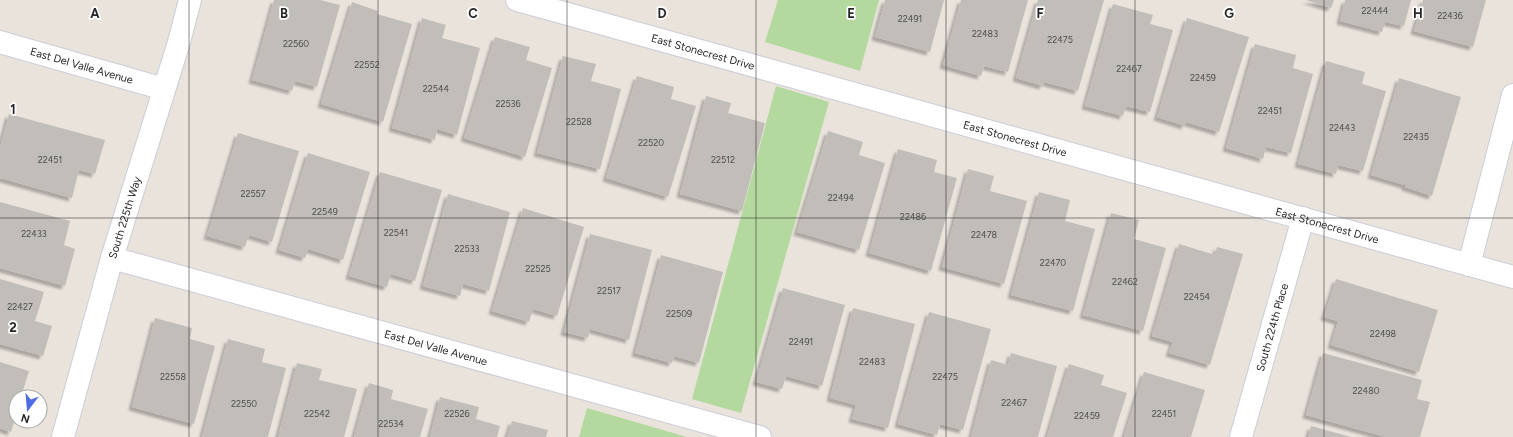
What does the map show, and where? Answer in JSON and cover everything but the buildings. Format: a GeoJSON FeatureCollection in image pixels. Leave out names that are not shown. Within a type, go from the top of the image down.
{"type":"FeatureCollection","features":[{"type":"Feature","properties":{"kind":"street","name":"South 225th Way"},"geometry":{"type":"LineString","coordinates":[[64,437],[112,258],[190,0]]}},
{"type":"Feature","properties":{"kind":"street","name":"East Stonecrest Drive"},"geometry":{"type":"LineString","coordinates":[[517,0],[1513,277]]}},
{"type":"Feature","properties":{"kind":"street","name":"East Del Valle Avenue"},"geometry":{"type":"LineString","coordinates":[[0,42],[164,89]]}},
{"type":"Feature","properties":{"kind":"street"},"geometry":{"type":"LineString","coordinates":[[1469,265],[1513,95]]}},
{"type":"Feature","properties":{"kind":"street","name":"South 224th Place"},"geometry":{"type":"LineString","coordinates":[[1241,437],[1302,218]]}},
{"type":"Feature","properties":{"kind":"street","name":"East Del Valle Avenue"},"geometry":{"type":"LineString","coordinates":[[112,258],[760,437]]}},
{"type":"Feature","properties":{"kind":"green space"},"geometry":{"type":"Polygon","coordinates":[[[778,0],[879,0],[860,71],[765,42],[778,0]]]}},
{"type":"Feature","properties":{"kind":"green space"},"geometry":{"type":"Polygon","coordinates":[[[776,86],[829,102],[741,413],[692,399],[776,86]]]}},
{"type":"Feature","properties":{"kind":"green space"},"geometry":{"type":"Polygon","coordinates":[[[587,408],[687,437],[579,437],[587,408]]]}}]}
